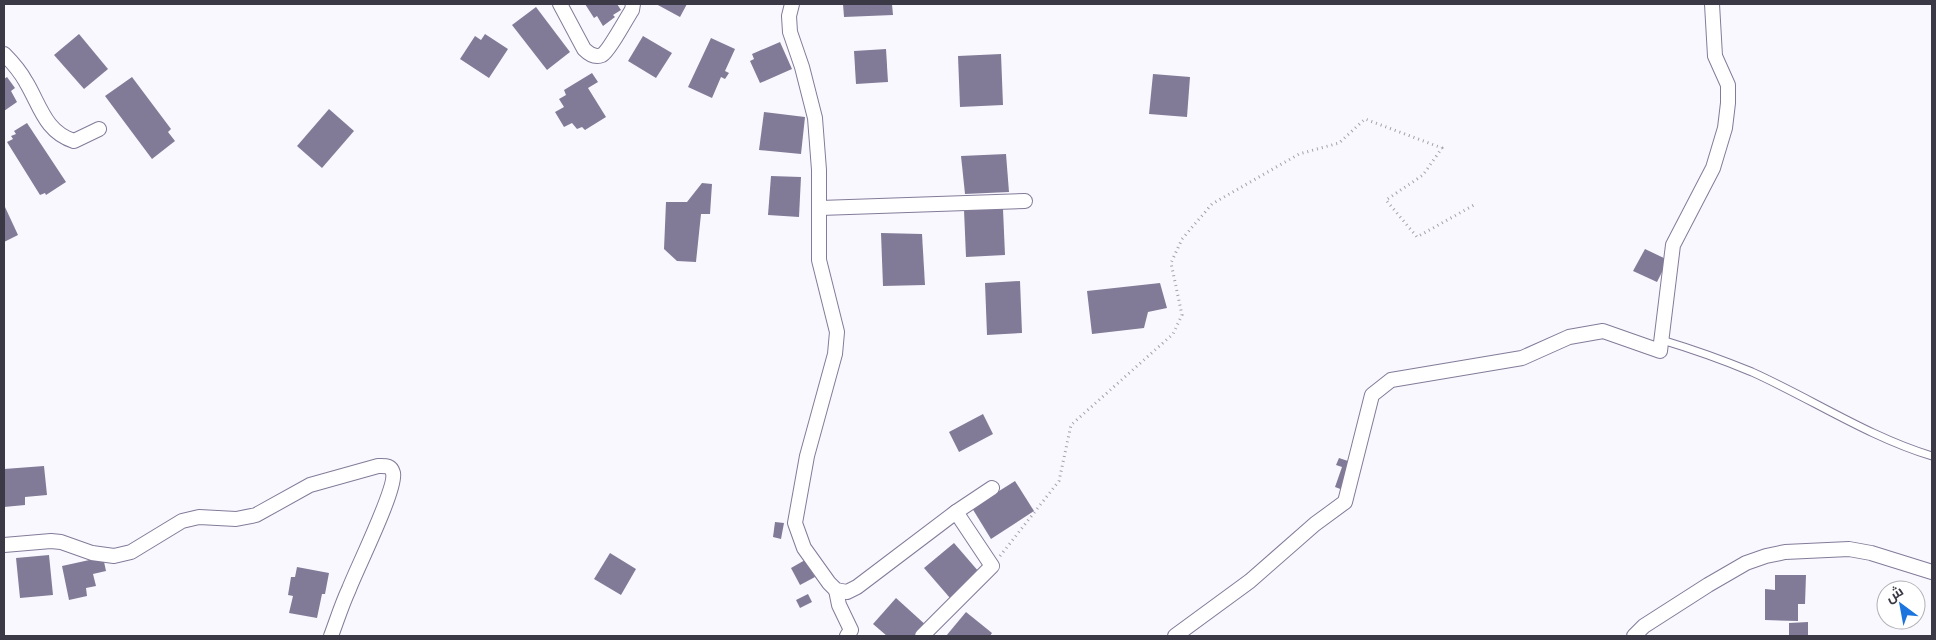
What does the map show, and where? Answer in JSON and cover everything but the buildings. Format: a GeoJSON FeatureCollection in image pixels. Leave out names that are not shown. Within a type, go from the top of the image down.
{"type":"FeatureCollection","features":[{"type":"Feature","properties":{"kind":"street"},"geometry":{"type":"LineString","coordinates":[[560,4],[584,49],[596,56],[602,55],[610,46],[632,10],[633,4]]}},
{"type":"Feature","properties":{"kind":"street"},"geometry":{"type":"LineString","coordinates":[[792,4],[789,16],[790,32],[802,67],[815,118],[820,170],[819,260],[837,332],[836,346],[807,456],[795,523],[804,548],[828,583],[836,590],[847,592],[992,488]]}},
{"type":"Feature","properties":{"kind":"street"},"geometry":{"type":"LineString","coordinates":[[1175,636],[1250,581],[1314,524],[1345,502],[1372,395],[1390,380],[1522,358],[1569,337],[1603,331],[1660,351],[1673,245],[1713,168],[1725,128],[1728,85],[1715,56],[1712,4]]}},
{"type":"Feature","properties":{"kind":"street"},"geometry":{"type":"LineString","coordinates":[[4,54],[26,81],[44,116],[63,137],[74,141],[99,129]]}},
{"type":"Feature","properties":{"kind":"street"},"geometry":{"type":"LineString","coordinates":[[820,208],[1025,201]]}},
{"type":"Feature","properties":{"kind":"street"},"geometry":{"type":"LineString","coordinates":[[4,545],[51,541],[61,542],[92,553],[114,556],[131,552],[182,521],[199,517],[236,519],[256,515],[310,485],[372,468],[387,466],[391,468],[394,475],[390,493],[348,590],[331,636]]}},
{"type":"Feature","properties":{"kind":"street"},"geometry":{"type":"LineString","coordinates":[[922,636],[992,566],[956,512]]}},
{"type":"Feature","properties":{"kind":"street"},"geometry":{"type":"LineString","coordinates":[[1634,636],[1644,626],[1708,585],[1746,563],[1766,556],[1785,552],[1849,549],[1862,551],[1932,572]]}},
{"type":"Feature","properties":{"kind":"street"},"geometry":{"type":"LineString","coordinates":[[836,590],[839,605],[851,630],[847,636]]}},
{"type":"Feature","properties":{"kind":"lane"},"geometry":{"type":"LineString","coordinates":[[1662,340],[1752,372],[1859,425],[1932,456]]}},
{"type":"Feature","properties":{"kind":"path"},"geometry":{"type":"LineString","coordinates":[[992,566],[1059,481],[1071,425],[1173,334],[1182,315],[1172,263],[1182,239],[1212,204],[1299,154],[1339,143],[1365,119],[1442,148],[1423,176],[1386,200],[1417,237],[1474,205]]}}]}
